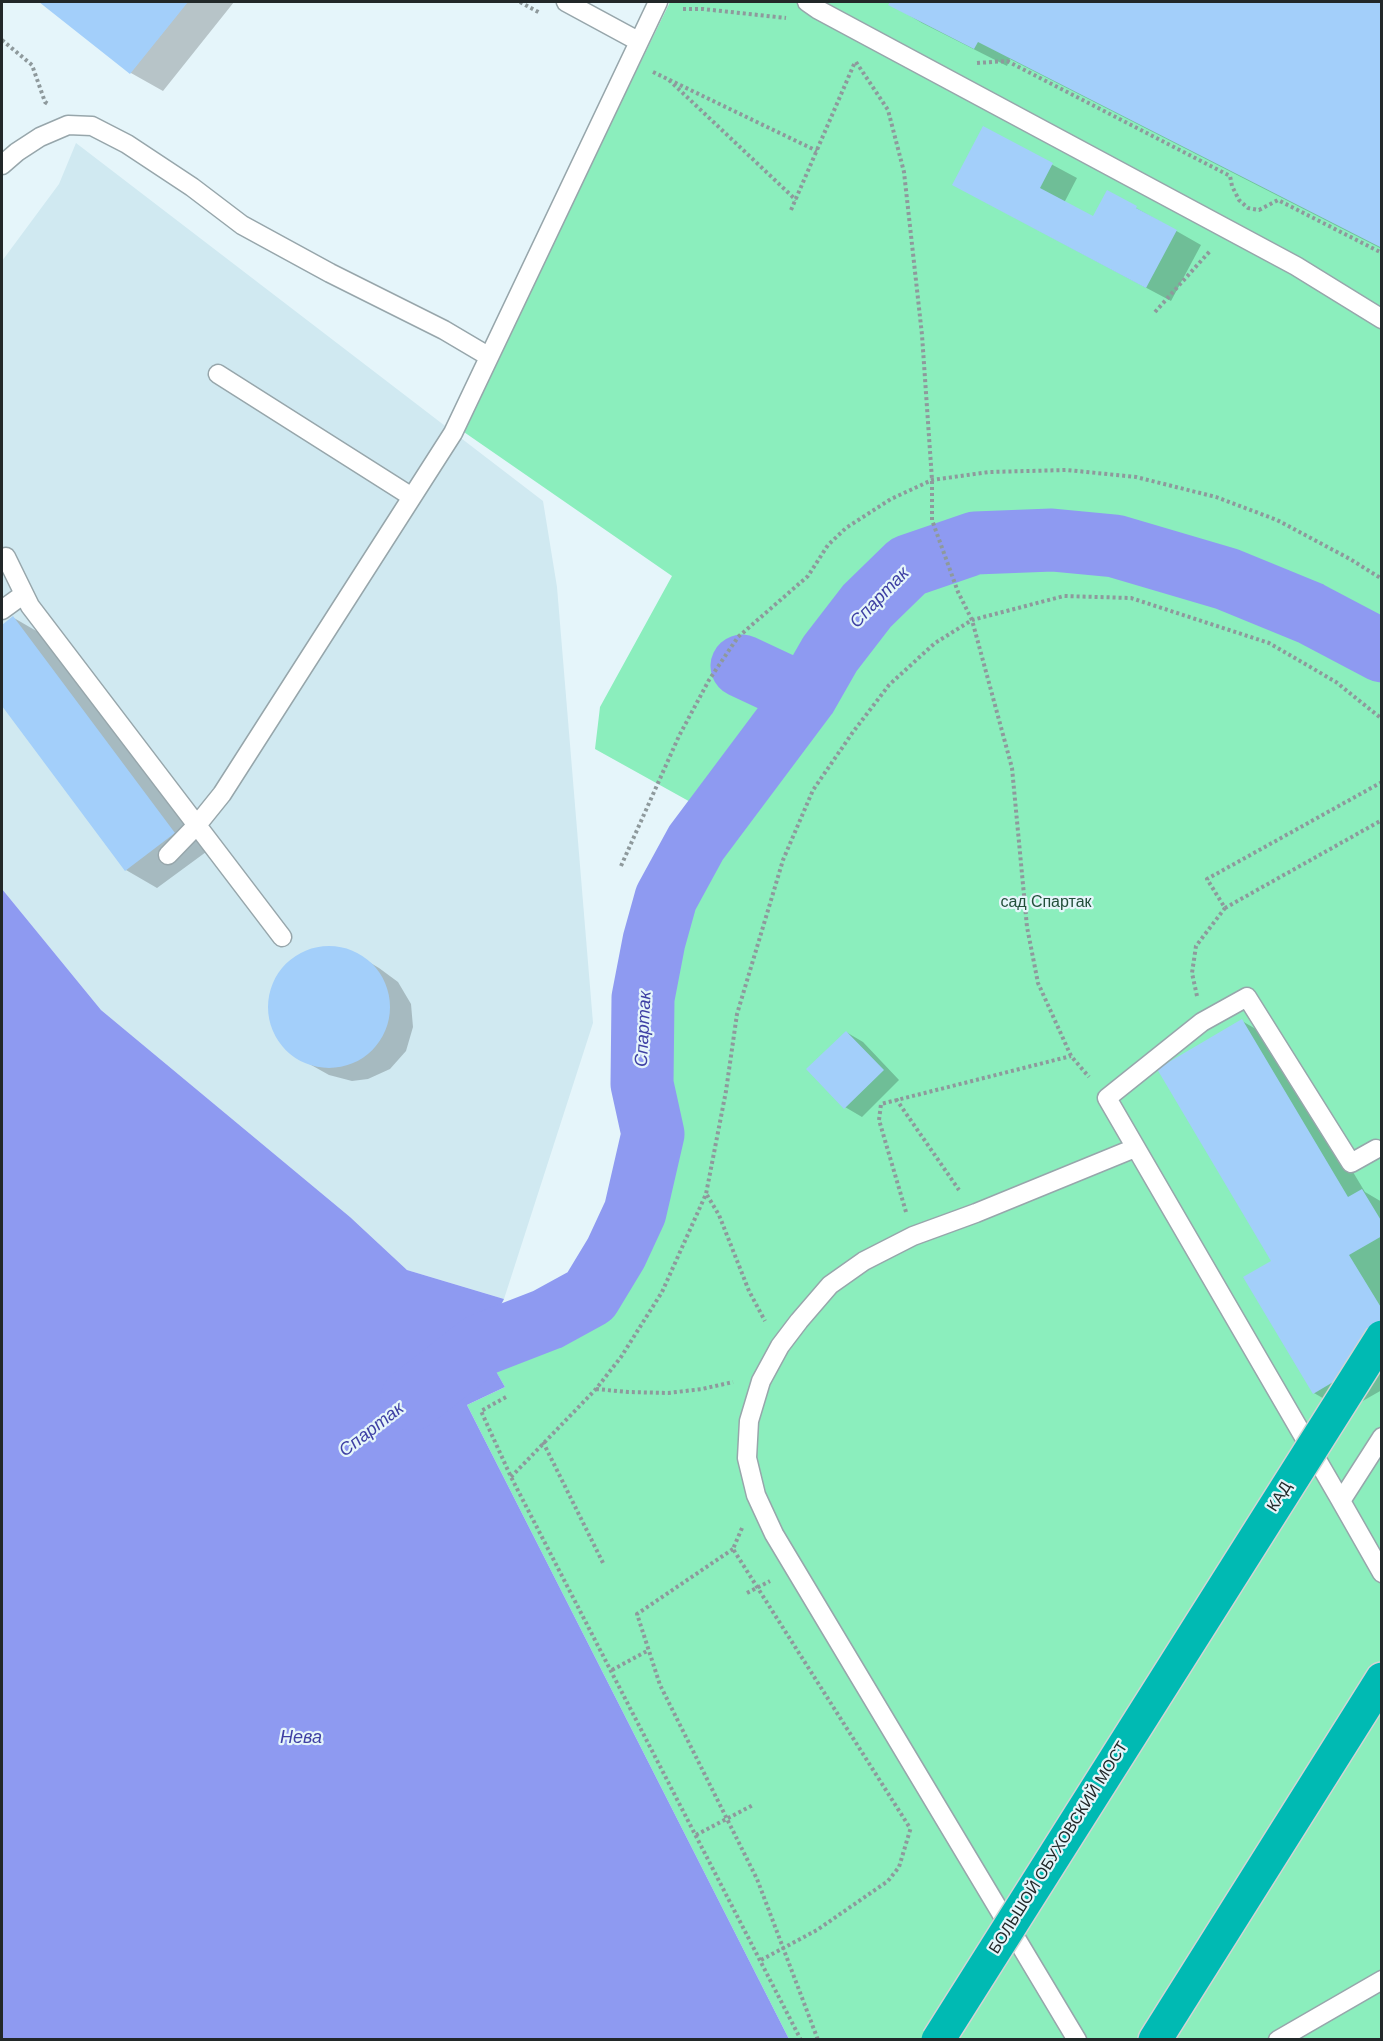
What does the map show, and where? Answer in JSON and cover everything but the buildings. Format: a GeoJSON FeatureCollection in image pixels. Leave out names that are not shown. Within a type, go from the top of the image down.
{"type":"FeatureCollection","features":[{"type":"Feature","properties":{"kind":"highway","name":"КАД"},"geometry":{"type":"LineString","coordinates":[[1179,1657],[1382,1337]]}},
{"type":"Feature","properties":{"kind":"highway","name":"БОЛЬШОЙ ОБУХОВСКИЙ МОСТ"},"geometry":{"type":"LineString","coordinates":[[938,2040],[1179,1657]]}},
{"type":"Feature","properties":{"kind":"highway"},"geometry":{"type":"LineString","coordinates":[[1155,2040],[1382,1679]]}},
{"type":"Feature","properties":{"kind":"lane"},"geometry":{"type":"LineString","coordinates":[[566,2],[638,41]]}},
{"type":"Feature","properties":{"kind":"lane"},"geometry":{"type":"LineString","coordinates":[[168,855],[197,825],[222,794],[453,434],[656,5]]}},
{"type":"Feature","properties":{"kind":"lane"},"geometry":{"type":"LineString","coordinates":[[812,5],[1229,229],[1382,319]]}},
{"type":"Feature","properties":{"kind":"lane"},"geometry":{"type":"LineString","coordinates":[[2,165],[40,136],[68,125],[92,126],[127,144],[242,225],[330,273],[444,330],[488,356]]}},
{"type":"Feature","properties":{"kind":"lane"},"geometry":{"type":"LineString","coordinates":[[218,375],[412,496]]}},
{"type":"Feature","properties":{"kind":"lane"},"geometry":{"type":"LineString","coordinates":[[6,557],[30,606],[282,937]]}},
{"type":"Feature","properties":{"kind":"lane"},"geometry":{"type":"LineString","coordinates":[[2,610],[24,594]]}},
{"type":"Feature","properties":{"kind":"lane"},"geometry":{"type":"LineString","coordinates":[[1377,1149],[1352,1163],[1247,997],[1202,1022],[1107,1098],[1382,1573]]}},
{"type":"Feature","properties":{"kind":"lane"},"geometry":{"type":"LineString","coordinates":[[1077,2040],[774,1534],[756,1495],[747,1458],[749,1421],[760,1381],[780,1346],[830,1285],[864,1261],[914,1236],[976,1214],[1135,1148]]}},
{"type":"Feature","properties":{"kind":"lane"},"geometry":{"type":"LineString","coordinates":[[1341,1501],[1382,1437]]}},
{"type":"Feature","properties":{"kind":"lane"},"geometry":{"type":"LineString","coordinates":[[1278,2040],[1382,1980]]}},
{"type":"Feature","properties":{"kind":"path"},"geometry":{"type":"LineString","coordinates":[[520,2],[550,18]]}},
{"type":"Feature","properties":{"kind":"path"},"geometry":{"type":"LineString","coordinates":[[703,9],[707,2]]}},
{"type":"Feature","properties":{"kind":"path"},"geometry":{"type":"LineString","coordinates":[[656,5],[802,19],[812,5]]}},
{"type":"Feature","properties":{"kind":"path"},"geometry":{"type":"LineString","coordinates":[[860,32],[852,47],[855,61],[888,111],[904,172],[922,335],[932,480],[932,520],[958,592],[972,620],[1012,768],[1028,927],[1038,983],[1071,1056],[1107,1098]]}},
{"type":"Feature","properties":{"kind":"path"},"geometry":{"type":"LineString","coordinates":[[2,40],[32,65],[45,102],[92,126]]}},
{"type":"Feature","properties":{"kind":"path"},"geometry":{"type":"LineString","coordinates":[[628,61],[818,151]]}},
{"type":"Feature","properties":{"kind":"path"},"geometry":{"type":"LineString","coordinates":[[791,210],[855,61]]}},
{"type":"Feature","properties":{"kind":"path"},"geometry":{"type":"LineString","coordinates":[[966,63],[1007,61],[1230,176],[1239,200],[1248,208],[1259,210],[1278,200],[1382,253]]}},
{"type":"Feature","properties":{"kind":"path"},"geometry":{"type":"LineString","coordinates":[[666,78],[796,200]]}},
{"type":"Feature","properties":{"kind":"path"},"geometry":{"type":"LineString","coordinates":[[1155,312],[1248,208]]}},
{"type":"Feature","properties":{"kind":"path"},"geometry":{"type":"LineString","coordinates":[[621,866],[679,736],[709,680],[738,637],[808,576],[828,545],[846,528],[891,499],[932,480],[989,472],[1067,470],[1136,477],[1216,497],[1277,520],[1382,579]]}},
{"type":"Feature","properties":{"kind":"path"},"geometry":{"type":"LineString","coordinates":[[511,1477],[596,1389],[621,1357],[662,1292],[706,1194],[726,1091],[737,1014],[783,860],[813,790],[853,732],[889,685],[935,643],[972,620],[1064,596],[1131,598],[1269,643],[1336,682],[1382,719]]}},
{"type":"Feature","properties":{"kind":"path"},"geometry":{"type":"LineString","coordinates":[[1225,908],[1207,879],[1382,782]]}},
{"type":"Feature","properties":{"kind":"path"},"geometry":{"type":"LineString","coordinates":[[1202,1022],[1192,973],[1196,946],[1225,908],[1382,820]]}},
{"type":"Feature","properties":{"kind":"path"},"geometry":{"type":"LineString","coordinates":[[914,1236],[879,1120],[881,1104],[1071,1056]]}},
{"type":"Feature","properties":{"kind":"path"},"geometry":{"type":"LineString","coordinates":[[896,1099],[976,1214]]}},
{"type":"Feature","properties":{"kind":"path"},"geometry":{"type":"LineString","coordinates":[[706,1194],[719,1215],[749,1291],[780,1346]]}},
{"type":"Feature","properties":{"kind":"path"},"geometry":{"type":"LineString","coordinates":[[596,1389],[668,1393],[702,1389],[728,1382],[760,1381]]}},
{"type":"Feature","properties":{"kind":"path"},"geometry":{"type":"LineString","coordinates":[[506,1397],[481,1411],[511,1477],[801,2040]]}},
{"type":"Feature","properties":{"kind":"path"},"geometry":{"type":"LineString","coordinates":[[543,1442],[603,1563]]}},
{"type":"Feature","properties":{"kind":"path"},"geometry":{"type":"LineString","coordinates":[[756,1495],[733,1549],[638,1614],[660,1685],[758,1879],[818,2040]]}},
{"type":"Feature","properties":{"kind":"path"},"geometry":{"type":"LineString","coordinates":[[733,1549],[910,1828]]}},
{"type":"Feature","properties":{"kind":"path"},"geometry":{"type":"LineString","coordinates":[[612,1670],[647,1651]]}},
{"type":"Feature","properties":{"kind":"path"},"geometry":{"type":"LineString","coordinates":[[696,1835],[753,1805]]}},
{"type":"Feature","properties":{"kind":"path"},"geometry":{"type":"LineString","coordinates":[[761,1960],[829,1922],[888,1881],[898,1867],[910,1828],[940,1811]]}},
{"type":"Feature","properties":{"kind":"shaded area"},"geometry":{"type":"Polygon","coordinates":[[[76,143],[543,501],[557,587],[593,1023],[504,1299],[407,1270],[350,1217],[101,1010],[2,889],[2,261],[59,184],[76,143]]]}},
{"type":"Feature","properties":{"kind":"green space","name":"сад Спартак"},"geometry":{"type":"Polygon","coordinates":[[[670,2],[1381,2],[1381,2039],[789,2039],[467,1405],[505,1387],[487,1356],[532,1325],[570,1289],[605,1235],[626,1169],[639,1085],[649,963],[660,920],[686,871],[721,819],[595,749],[600,707],[672,576],[461,430],[670,2]]]}},
{"type":"Feature","properties":{"kind":"water","name":"Нева"},"geometry":{"type":"Polygon","coordinates":[[[2,889],[101,1010],[350,1217],[407,1270],[504,1299],[481,1345],[505,1387],[467,1405],[789,2039],[2,2039],[2,889]]]}},
{"type":"Feature","properties":{"kind":"waterway","name":"Спартак"},"geometry":{"type":"LineString","coordinates":[[412,1399],[481,1345],[548,1319],[590,1296],[616,1253],[635,1212],[653,1134],[642,1084],[643,998],[654,941],[666,898],[696,843],[806,696],[830,654],[867,606],[908,566],[975,543],[1052,540],[1115,546],[1227,579],[1310,613],[1382,651]]}},
{"type":"Feature","properties":{"kind":"waterway"},"geometry":{"type":"LineString","coordinates":[[742,666],[806,696]]}}]}
